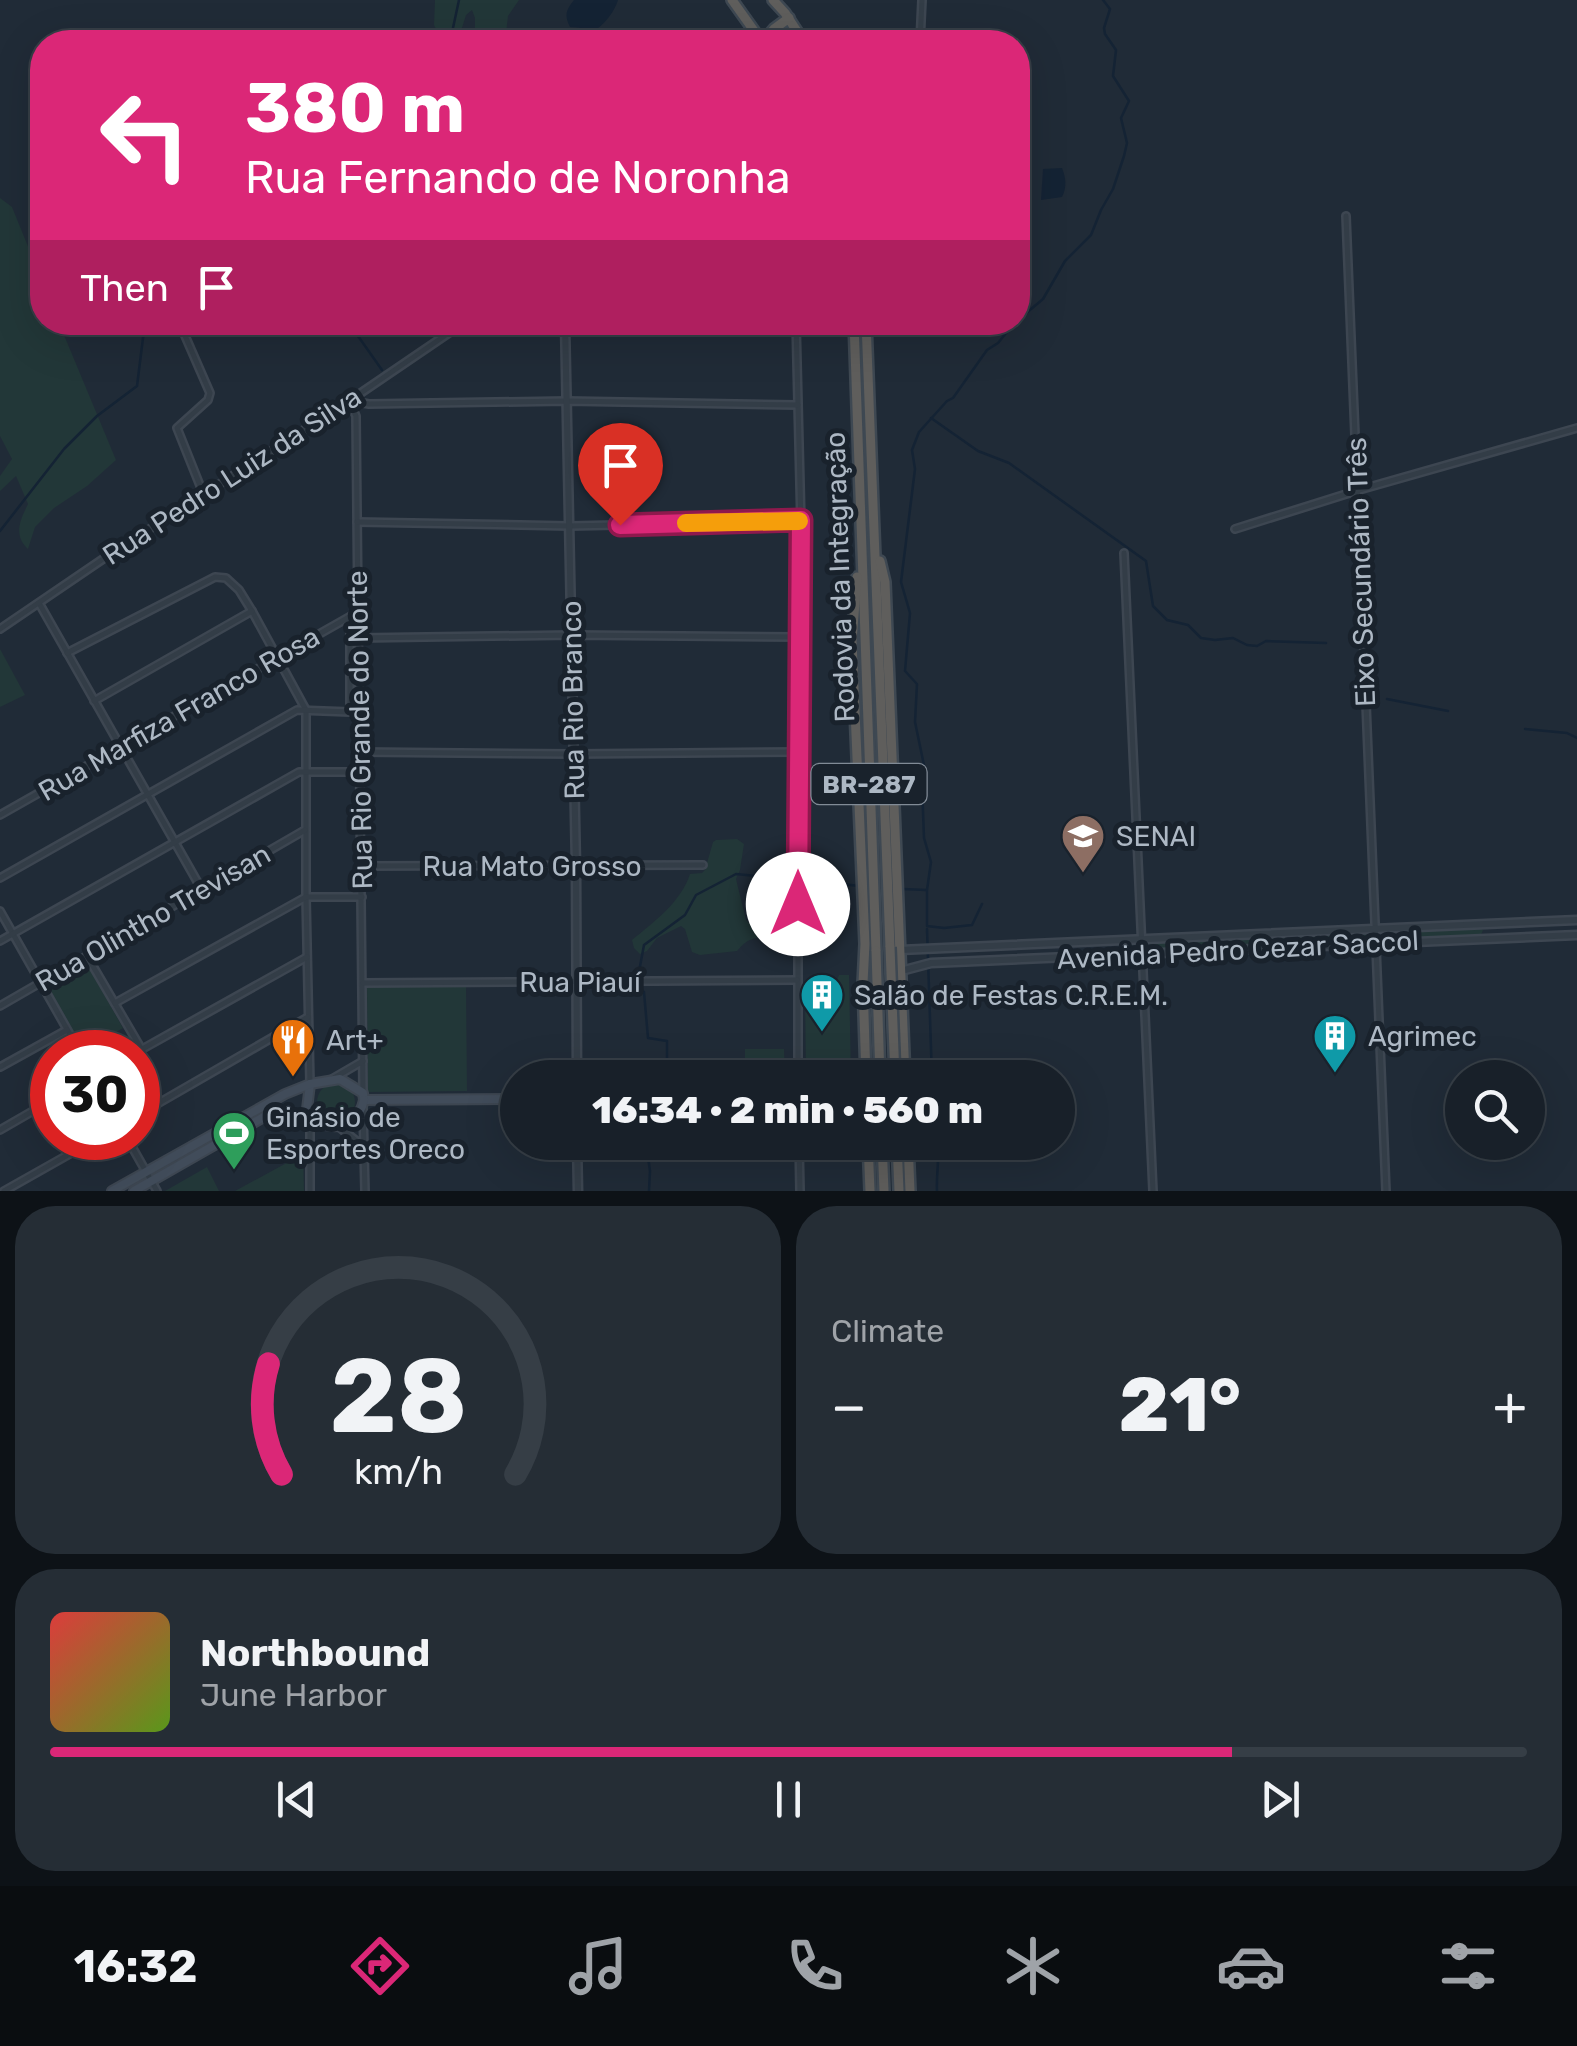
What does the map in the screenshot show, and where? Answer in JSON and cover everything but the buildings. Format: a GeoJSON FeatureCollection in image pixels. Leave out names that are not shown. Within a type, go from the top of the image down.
{"type":"FeatureCollection","features":[{"type":"Feature","properties":{"kind":"highway"},"geometry":{"type":"LineString","coordinates":[[732,0],[753,30]]}},
{"type":"Feature","properties":{"kind":"highway"},"geometry":{"type":"LineString","coordinates":[[772,0],[796,30]]}},
{"type":"Feature","properties":{"kind":"highway"},"geometry":{"type":"LineString","coordinates":[[773,30],[789,18]]}},
{"type":"Feature","properties":{"kind":"highway","name":"Rodovia da Integração"},"geometry":{"type":"LineString","coordinates":[[854,335],[879,1060]]}},
{"type":"Feature","properties":{"kind":"highway","name":"Rodovia da Integração"},"geometry":{"type":"LineString","coordinates":[[866,335],[895,948]]}},
{"type":"Feature","properties":{"kind":"highway","name":"BR-287"},"geometry":{"type":"LineString","coordinates":[[862,540],[852,641],[865,1060]]}},
{"type":"Feature","properties":{"kind":"highway"},"geometry":{"type":"LineString","coordinates":[[864,957],[895,948]]}},
{"type":"Feature","properties":{"kind":"highway","name":"BR-287"},"geometry":{"type":"LineString","coordinates":[[895,948],[901,971],[904,1060]]}},
{"type":"Feature","properties":{"kind":"highway","name":"BR-287"},"geometry":{"type":"LineString","coordinates":[[894,1060],[895,948]]}},
{"type":"Feature","properties":{"kind":"highway"},"geometry":{"type":"LineString","coordinates":[[869,1160],[870,1191]]}},
{"type":"Feature","properties":{"kind":"highway"},"geometry":{"type":"LineString","coordinates":[[883,1160],[884,1191]]}},
{"type":"Feature","properties":{"kind":"highway"},"geometry":{"type":"LineString","coordinates":[[898,1160],[899,1191]]}},
{"type":"Feature","properties":{"kind":"highway"},"geometry":{"type":"LineString","coordinates":[[909,1160],[910,1191]]}},
{"type":"Feature","properties":{"kind":"main road"},"geometry":{"type":"LineString","coordinates":[[112,1191],[284,1094],[310,1084],[332,1079],[348,1082],[363,1100]]}},
{"type":"Feature","properties":{"kind":"main road"},"geometry":{"type":"LineString","coordinates":[[310,1084],[310,1120]]}},
{"type":"Feature","properties":{"kind":"main road"},"geometry":{"type":"LineString","coordinates":[[363,1100],[500,1100]]}},
{"type":"Feature","properties":{"kind":"main road"},"geometry":{"type":"LineString","coordinates":[[134,1191],[270,1114],[287,1112],[338,1126],[347,1124],[363,1100]]}},
{"type":"Feature","properties":{"kind":"street"},"geometry":{"type":"LineString","coordinates":[[921,30],[922,0]]}},
{"type":"Feature","properties":{"kind":"street","name":"Eixo Secundário Três"},"geometry":{"type":"LineString","coordinates":[[1346,216],[1386,1191]]}},
{"type":"Feature","properties":{"kind":"street"},"geometry":{"type":"LineString","coordinates":[[185,335],[210,394],[177,428],[203,495]]}},
{"type":"Feature","properties":{"kind":"street","name":"Rua Pedro Luiz da Silva"},"geometry":{"type":"LineString","coordinates":[[0,629],[446,335]]}},
{"type":"Feature","properties":{"kind":"street","name":"Rua Rio Branco"},"geometry":{"type":"LineString","coordinates":[[566,335],[577,1060]]}},
{"type":"Feature","properties":{"kind":"street"},"geometry":{"type":"LineString","coordinates":[[796,335],[801,520],[798,1060]]}},
{"type":"Feature","properties":{"kind":"street"},"geometry":{"type":"LineString","coordinates":[[349,401],[798,404]]}},
{"type":"Feature","properties":{"kind":"street","name":"Rua Rio Grande do Norte"},"geometry":{"type":"LineString","coordinates":[[349,401],[356,416],[364,1191]]}},
{"type":"Feature","properties":{"kind":"street"},"geometry":{"type":"LineString","coordinates":[[1235,529],[1577,428]]}},
{"type":"Feature","properties":{"kind":"street"},"geometry":{"type":"LineString","coordinates":[[357,522],[570,526],[801,520]]}},
{"type":"Feature","properties":{"kind":"street"},"geometry":{"type":"LineString","coordinates":[[1124,554],[1153,1191]]}},
{"type":"Feature","properties":{"kind":"street"},"geometry":{"type":"LineString","coordinates":[[68,653],[215,577],[226,578],[252,611],[306,710],[310,1084]]}},
{"type":"Feature","properties":{"kind":"street"},"geometry":{"type":"LineString","coordinates":[[39,603],[202,890]]}},
{"type":"Feature","properties":{"kind":"street"},"geometry":{"type":"LineString","coordinates":[[94,701],[252,611]]}},
{"type":"Feature","properties":{"kind":"street","name":"Rua Marfiza Franco Rosa"},"geometry":{"type":"LineString","coordinates":[[0,816],[358,612]]}},
{"type":"Feature","properties":{"kind":"street"},"geometry":{"type":"LineString","coordinates":[[0,878],[297,710],[350,712],[350,617]]}},
{"type":"Feature","properties":{"kind":"street"},"geometry":{"type":"LineString","coordinates":[[358,638],[801,637]]}},
{"type":"Feature","properties":{"kind":"street"},"geometry":{"type":"LineString","coordinates":[[360,752],[798,752]]}},
{"type":"Feature","properties":{"kind":"street"},"geometry":{"type":"LineString","coordinates":[[0,941],[300,772],[360,772]]}},
{"type":"Feature","properties":{"kind":"street","name":"Rua Olintho Trevisan"},"geometry":{"type":"LineString","coordinates":[[0,1006],[306,830]]}},
{"type":"Feature","properties":{"kind":"street","name":"Rua Mato Grosso"},"geometry":{"type":"LineString","coordinates":[[361,866],[703,865]]}},
{"type":"Feature","properties":{"kind":"street"},"geometry":{"type":"LineString","coordinates":[[115,1003],[306,898],[362,897]]}},
{"type":"Feature","properties":{"kind":"street"},"geometry":{"type":"LineString","coordinates":[[0,911],[67,1030]]}},
{"type":"Feature","properties":{"kind":"street","name":"Avenida Pedro Cezar Saccol"},"geometry":{"type":"LineString","coordinates":[[895,948],[1577,920]]}},
{"type":"Feature","properties":{"kind":"street","name":"Avenida Pedro Cezar Saccol"},"geometry":{"type":"LineString","coordinates":[[901,971],[930,964],[1577,935]]}},
{"type":"Feature","properties":{"kind":"street"},"geometry":{"type":"LineString","coordinates":[[88,956],[129,1030]]}},
{"type":"Feature","properties":{"kind":"street"},"geometry":{"type":"LineString","coordinates":[[160,1040],[307,957]]}},
{"type":"Feature","properties":{"kind":"street","name":"Rua Piauí"},"geometry":{"type":"LineString","coordinates":[[362,983],[797,980]]}},
{"type":"Feature","properties":{"kind":"street"},"geometry":{"type":"LineString","coordinates":[[160,1102],[308,1017]]}},
{"type":"Feature","properties":{"kind":"street"},"geometry":{"type":"LineString","coordinates":[[0,1067],[30,1050]]}},
{"type":"Feature","properties":{"kind":"street"},"geometry":{"type":"LineString","coordinates":[[332,1079],[364,1061]]}},
{"type":"Feature","properties":{"kind":"street"},"geometry":{"type":"LineString","coordinates":[[0,1130],[30,1113]]}},
{"type":"Feature","properties":{"kind":"street"},"geometry":{"type":"LineString","coordinates":[[310,1120],[310,1191]]}},
{"type":"Feature","properties":{"kind":"street"},"geometry":{"type":"LineString","coordinates":[[338,1126],[364,1147]]}},
{"type":"Feature","properties":{"kind":"street"},"geometry":{"type":"LineString","coordinates":[[4,1191],[59,1160]]}},
{"type":"Feature","properties":{"kind":"street"},"geometry":{"type":"LineString","coordinates":[[139,1160],[157,1191]]}},
{"type":"Feature","properties":{"kind":"street"},"geometry":{"type":"LineString","coordinates":[[578,1160],[578,1191]]}},
{"type":"Feature","properties":{"kind":"street"},"geometry":{"type":"LineString","coordinates":[[799,1160],[800,1191]]}},
{"type":"Feature","properties":{"kind":"green space"},"geometry":{"type":"Polygon","coordinates":[[[435,0],[519,0],[508,16],[506,30],[475,30],[472,10],[461,30],[436,30],[435,0]]]}},
{"type":"Feature","properties":{"kind":"green space"},"geometry":{"type":"Polygon","coordinates":[[[0,198],[12,207],[30,251],[30,335],[64,335],[116,460],[35,527],[28,549],[19,533],[28,504],[16,476],[0,491],[0,476],[12,459],[0,436],[0,198]]]}},
{"type":"Feature","properties":{"kind":"green space"},"geometry":{"type":"Polygon","coordinates":[[[0,649],[25,695],[0,707],[0,649]]]}},
{"type":"Feature","properties":{"kind":"green space"},"geometry":{"type":"Polygon","coordinates":[[[737,839],[744,844],[736,879],[746,920],[772,926],[782,935],[752,939],[737,951],[700,955],[692,952],[681,926],[657,938],[640,954],[632,940],[673,902],[690,874],[705,870],[713,842],[737,839]]]}},
{"type":"Feature","properties":{"kind":"green space"},"geometry":{"type":"Polygon","coordinates":[[[1477,927],[1483,930],[1481,935],[1385,939],[1383,935],[1477,927]]]}},
{"type":"Feature","properties":{"kind":"green space"},"geometry":{"type":"Polygon","coordinates":[[[1366,934],[1365,941],[1157,949],[1150,945],[1154,942],[1366,934]]]}},
{"type":"Feature","properties":{"kind":"green space"},"geometry":{"type":"Polygon","coordinates":[[[88,966],[123,1028],[71,1030],[48,989],[88,966]]]}},
{"type":"Feature","properties":{"kind":"green space"},"geometry":{"type":"Polygon","coordinates":[[[839,975],[849,975],[851,1060],[806,1060],[805,990],[833,989],[839,975]]]}},
{"type":"Feature","properties":{"kind":"green space"},"geometry":{"type":"Polygon","coordinates":[[[367,987],[466,987],[467,1091],[368,1092],[367,987]]]}},
{"type":"Feature","properties":{"kind":"green space"},"geometry":{"type":"Polygon","coordinates":[[[745,1049],[784,1049],[784,1060],[745,1060],[745,1049]]]}},
{"type":"Feature","properties":{"kind":"green space"},"geometry":{"type":"Polygon","coordinates":[[[336,1083],[350,1088],[355,1102],[350,1116],[336,1121],[322,1116],[317,1102],[322,1088],[336,1083]]]}},
{"type":"Feature","properties":{"kind":"green space"},"geometry":{"type":"Polygon","coordinates":[[[303,1154],[304,1191],[235,1191],[303,1154]]]}},
{"type":"Feature","properties":{"kind":"green space"},"geometry":{"type":"Polygon","coordinates":[[[207,1167],[219,1191],[165,1191],[207,1167]]]}},
{"type":"Feature","properties":{"kind":"water"},"geometry":{"type":"Polygon","coordinates":[[[574,0],[618,0],[595,30],[570,27],[569,7],[574,0]]]}},
{"type":"Feature","properties":{"kind":"water"},"geometry":{"type":"Polygon","coordinates":[[[1062,168],[1062,197],[1041,200],[1043,169],[1062,168]]]}},
{"type":"Feature","properties":{"kind":"waterway"},"geometry":{"type":"LineString","coordinates":[[453,30],[459,0]]}},
{"type":"Feature","properties":{"kind":"waterway"},"geometry":{"type":"LineString","coordinates":[[1030,310],[1043,299],[1065,261],[1091,235],[1124,156],[1127,143],[1121,118],[1129,101],[1113,76],[1116,50],[1105,34],[1110,9],[1103,0]]}},
{"type":"Feature","properties":{"kind":"waterway"},"geometry":{"type":"LineString","coordinates":[[0,531],[64,449],[97,416],[137,386],[143,335]]}},
{"type":"Feature","properties":{"kind":"waterway"},"geometry":{"type":"LineString","coordinates":[[358,335],[382,370]]}},
{"type":"Feature","properties":{"kind":"waterway"},"geometry":{"type":"LineString","coordinates":[[982,904],[972,925],[927,926],[931,862],[924,838],[925,770],[915,722],[917,684],[905,671],[910,613],[901,582],[915,469],[912,450],[919,432],[953,398],[987,350],[1004,335]]}},
{"type":"Feature","properties":{"kind":"waterway"},"geometry":{"type":"LineString","coordinates":[[931,418],[978,451],[1009,463],[1146,561],[1153,606],[1167,620],[1188,625],[1201,638],[1233,638],[1247,645],[1257,646],[1266,641],[1326,643]]}},
{"type":"Feature","properties":{"kind":"waterway"},"geometry":{"type":"LineString","coordinates":[[1387,699],[1448,711]]}},
{"type":"Feature","properties":{"kind":"waterway"},"geometry":{"type":"LineString","coordinates":[[1525,729],[1567,733],[1577,738]]}},
{"type":"Feature","properties":{"kind":"waterway"},"geometry":{"type":"LineString","coordinates":[[638,977],[644,945],[685,915],[696,895],[736,874],[871,887]]}},
{"type":"Feature","properties":{"kind":"waterway"},"geometry":{"type":"LineString","coordinates":[[879,888],[926,890]]}},
{"type":"Feature","properties":{"kind":"waterway"},"geometry":{"type":"LineString","coordinates":[[927,929],[931,1060]]}},
{"type":"Feature","properties":{"kind":"waterway"},"geometry":{"type":"LineString","coordinates":[[639,986],[644,992],[648,1038],[667,1041],[667,1060]]}},
{"type":"Feature","properties":{"kind":"waterway"},"geometry":{"type":"LineString","coordinates":[[648,1160],[649,1191]]}},
{"type":"Feature","properties":{"kind":"waterway"},"geometry":{"type":"LineString","coordinates":[[937,1191],[938,1160]]}},
{"type":"Feature","properties":{"kind":"slow traffic"},"geometry":{"type":"LineString","coordinates":[[686,523],[799,521]]}},
{"type":"Feature","properties":{"kind":"place","name":"SENAI"},"geometry":{"type":"Point","coordinates":[1083,874]}},
{"type":"Feature","properties":{"kind":"place","name":"Salão de Festas C.R.E.M."},"geometry":{"type":"Point","coordinates":[822,1033]}},
{"type":"Feature","properties":{"kind":"place","name":"Agrimec"},"geometry":{"type":"Point","coordinates":[1335,1074]}},
{"type":"Feature","properties":{"kind":"place","name":"Art+"},"geometry":{"type":"Point","coordinates":[293,1078]}},
{"type":"Feature","properties":{"kind":"place","name":"Ginásio de Esportes Oreco"},"geometry":{"type":"Point","coordinates":[234,1171]}},
{"type":"Feature","properties":{"kind":"route"},"geometry":{"type":"LineString","coordinates":[[620,525],[801,520],[798,904]]}}]}
